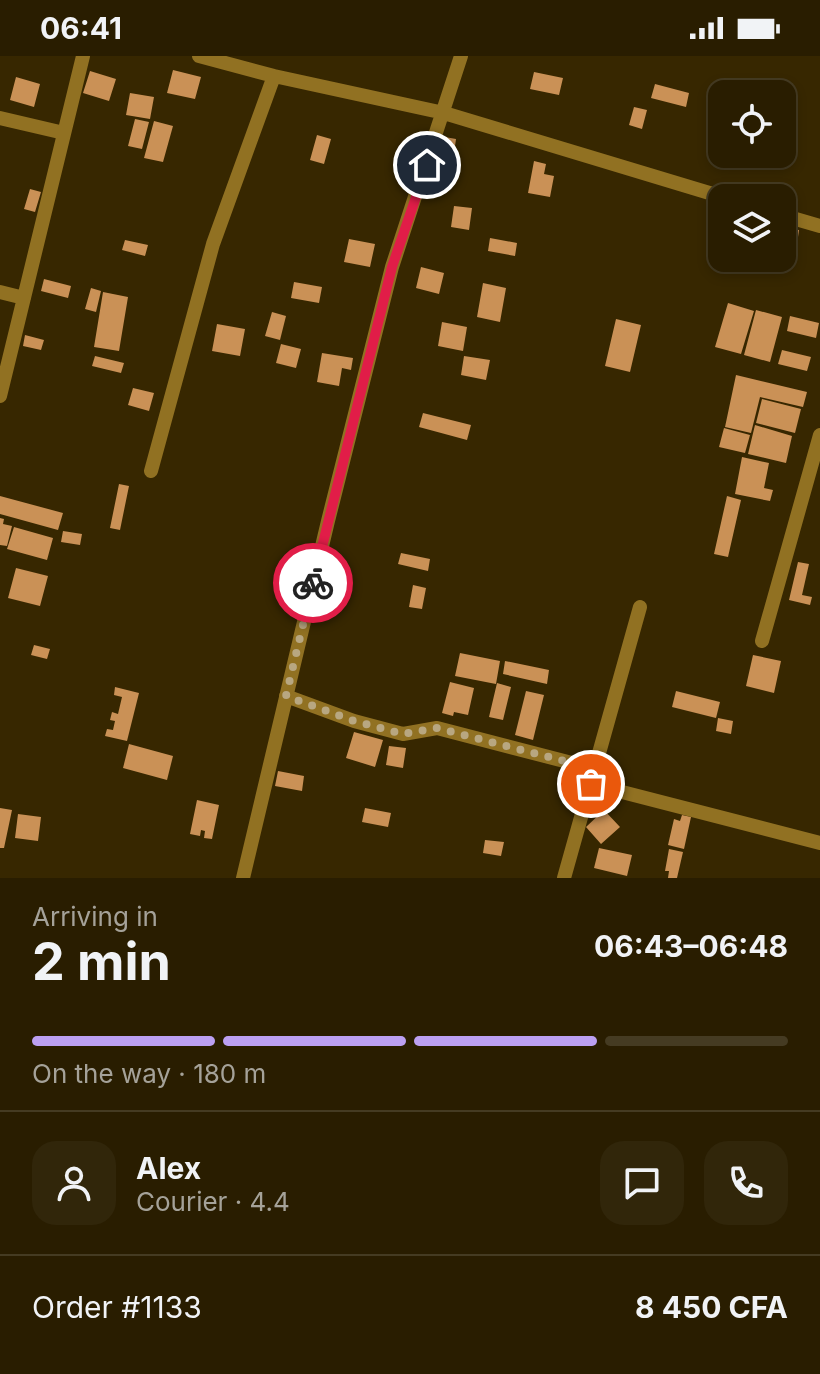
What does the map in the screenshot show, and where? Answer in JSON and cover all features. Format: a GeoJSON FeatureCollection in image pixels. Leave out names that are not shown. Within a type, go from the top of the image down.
{"type":"FeatureCollection","features":[{"type":"Feature","properties":{"kind":"street"},"geometry":{"type":"LineString","coordinates":[[0,396],[83,56]]}},
{"type":"Feature","properties":{"kind":"street"},"geometry":{"type":"LineString","coordinates":[[199,56],[274,76],[444,113],[708,193]]}},
{"type":"Feature","properties":{"kind":"street"},"geometry":{"type":"LineString","coordinates":[[243,878],[392,267],[461,56]]}},
{"type":"Feature","properties":{"kind":"street"},"geometry":{"type":"LineString","coordinates":[[151,471],[213,244],[274,76]]}},
{"type":"Feature","properties":{"kind":"street"},"geometry":{"type":"LineString","coordinates":[[0,118],[64,133]]}},
{"type":"Feature","properties":{"kind":"street"},"geometry":{"type":"LineString","coordinates":[[796,219],[820,226]]}},
{"type":"Feature","properties":{"kind":"street"},"geometry":{"type":"LineString","coordinates":[[0,292],[24,298]]}},
{"type":"Feature","properties":{"kind":"street"},"geometry":{"type":"LineString","coordinates":[[762,641],[820,435]]}},
{"type":"Feature","properties":{"kind":"street"},"geometry":{"type":"LineString","coordinates":[[564,878],[640,607]]}},
{"type":"Feature","properties":{"kind":"street"},"geometry":{"type":"LineString","coordinates":[[286,696],[354,721],[403,734],[437,728],[820,843]]}},
{"type":"Feature","properties":{"kind":"building"},"geometry":{"type":"Polygon","coordinates":[[[173,70],[201,77],[195,99],[167,93],[173,70]]]}},
{"type":"Feature","properties":{"kind":"building"},"geometry":{"type":"Polygon","coordinates":[[[90,71],[116,79],[109,101],[83,93],[90,71]]]}},
{"type":"Feature","properties":{"kind":"building"},"geometry":{"type":"Polygon","coordinates":[[[534,72],[563,78],[559,95],[530,89],[534,72]]]}},
{"type":"Feature","properties":{"kind":"building"},"geometry":{"type":"Polygon","coordinates":[[[16,77],[40,84],[34,107],[10,100],[16,77]]]}},
{"type":"Feature","properties":{"kind":"building"},"geometry":{"type":"Polygon","coordinates":[[[655,84],[689,93],[686,107],[651,98],[655,84]]]}},
{"type":"Feature","properties":{"kind":"building"},"geometry":{"type":"Polygon","coordinates":[[[130,93],[154,97],[150,119],[126,115],[130,93]]]}},
{"type":"Feature","properties":{"kind":"building"},"geometry":{"type":"Polygon","coordinates":[[[634,107],[647,110],[642,129],[629,125],[634,107]]]}},
{"type":"Feature","properties":{"kind":"building"},"geometry":{"type":"Polygon","coordinates":[[[135,119],[149,122],[142,149],[128,146],[135,119]]]}},
{"type":"Feature","properties":{"kind":"building"},"geometry":{"type":"Polygon","coordinates":[[[154,121],[173,126],[163,162],[144,158],[154,121]]]}},
{"type":"Feature","properties":{"kind":"building"},"geometry":{"type":"Polygon","coordinates":[[[317,135],[331,139],[324,164],[310,160],[317,135]]]}},
{"type":"Feature","properties":{"kind":"building"},"geometry":{"type":"Polygon","coordinates":[[[439,136],[456,139],[454,153],[437,151],[439,136]]]}},
{"type":"Feature","properties":{"kind":"building"},"geometry":{"type":"Polygon","coordinates":[[[534,161],[546,164],[544,174],[554,176],[550,197],[528,193],[534,161]]]}},
{"type":"Feature","properties":{"kind":"building"},"geometry":{"type":"Polygon","coordinates":[[[30,189],[41,192],[35,212],[24,209],[30,189]]]}},
{"type":"Feature","properties":{"kind":"building"},"geometry":{"type":"Polygon","coordinates":[[[454,206],[472,208],[469,230],[451,227],[454,206]]]}},
{"type":"Feature","properties":{"kind":"building"},"geometry":{"type":"Polygon","coordinates":[[[490,238],[517,243],[515,256],[488,251],[490,238]]]}},
{"type":"Feature","properties":{"kind":"building"},"geometry":{"type":"Polygon","coordinates":[[[349,239],[375,244],[370,267],[344,262],[349,239]]]}},
{"type":"Feature","properties":{"kind":"building"},"geometry":{"type":"Polygon","coordinates":[[[125,240],[148,245],[145,256],[122,250],[125,240]]]}},
{"type":"Feature","properties":{"kind":"building"},"geometry":{"type":"Polygon","coordinates":[[[421,267],[444,273],[439,294],[416,288],[421,267]]]}},
{"type":"Feature","properties":{"kind":"building"},"geometry":{"type":"Polygon","coordinates":[[[44,279],[71,286],[68,298],[41,291],[44,279]]]}},
{"type":"Feature","properties":{"kind":"building"},"geometry":{"type":"Polygon","coordinates":[[[294,282],[322,287],[319,303],[291,298],[294,282]]]}},
{"type":"Feature","properties":{"kind":"building"},"geometry":{"type":"Polygon","coordinates":[[[483,283],[506,288],[500,322],[477,317],[483,283]]]}},
{"type":"Feature","properties":{"kind":"building"},"geometry":{"type":"Polygon","coordinates":[[[91,288],[101,291],[96,312],[85,309],[91,288]]]}},
{"type":"Feature","properties":{"kind":"building"},"geometry":{"type":"Polygon","coordinates":[[[103,292],[128,297],[119,351],[94,347],[103,292]]]}},
{"type":"Feature","properties":{"kind":"building"},"geometry":{"type":"Polygon","coordinates":[[[728,303],[754,311],[741,354],[715,347],[728,303]]]}},
{"type":"Feature","properties":{"kind":"building"},"geometry":{"type":"Polygon","coordinates":[[[756,310],[782,317],[770,362],[744,355],[756,310]]]}},
{"type":"Feature","properties":{"kind":"building"},"geometry":{"type":"Polygon","coordinates":[[[272,312],[286,316],[280,340],[265,336],[272,312]]]}},
{"type":"Feature","properties":{"kind":"building"},"geometry":{"type":"Polygon","coordinates":[[[790,316],[819,323],[816,338],[787,331],[790,316]]]}},
{"type":"Feature","properties":{"kind":"building"},"geometry":{"type":"Polygon","coordinates":[[[616,319],[641,325],[630,372],[605,366],[616,319]]]}},
{"type":"Feature","properties":{"kind":"building"},"geometry":{"type":"Polygon","coordinates":[[[442,322],[467,327],[463,351],[438,346],[442,322]]]}},
{"type":"Feature","properties":{"kind":"building"},"geometry":{"type":"Polygon","coordinates":[[[217,324],[245,329],[240,356],[212,351],[217,324]]]}},
{"type":"Feature","properties":{"kind":"building"},"geometry":{"type":"Polygon","coordinates":[[[25,335],[44,340],[41,350],[23,346],[25,335]]]}},
{"type":"Feature","properties":{"kind":"building"},"geometry":{"type":"Polygon","coordinates":[[[281,344],[301,349],[296,368],[276,363],[281,344]]]}},
{"type":"Feature","properties":{"kind":"building"},"geometry":{"type":"Polygon","coordinates":[[[782,350],[811,357],[807,371],[778,364],[782,350]]]}},
{"type":"Feature","properties":{"kind":"building"},"geometry":{"type":"Polygon","coordinates":[[[322,353],[353,358],[351,370],[342,368],[339,386],[317,382],[322,353]]]}},
{"type":"Feature","properties":{"kind":"building"},"geometry":{"type":"Polygon","coordinates":[[[95,356],[124,363],[121,373],[92,366],[95,356]]]}},
{"type":"Feature","properties":{"kind":"building"},"geometry":{"type":"Polygon","coordinates":[[[464,356],[490,360],[486,380],[461,375],[464,356]]]}},
{"type":"Feature","properties":{"kind":"building"},"geometry":{"type":"Polygon","coordinates":[[[736,375],[807,392],[803,407],[760,397],[751,433],[725,427],[736,375]]]}},
{"type":"Feature","properties":{"kind":"building"},"geometry":{"type":"Polygon","coordinates":[[[133,388],[154,393],[149,411],[128,405],[133,388]]]}},
{"type":"Feature","properties":{"kind":"building"},"geometry":{"type":"Polygon","coordinates":[[[762,399],[801,409],[795,433],[756,423],[762,399]]]}},
{"type":"Feature","properties":{"kind":"building"},"geometry":{"type":"Polygon","coordinates":[[[423,413],[471,425],[467,440],[419,427],[423,413]]]}},
{"type":"Feature","properties":{"kind":"building"},"geometry":{"type":"Polygon","coordinates":[[[755,425],[792,436],[786,463],[748,454],[755,425]]]}},
{"type":"Feature","properties":{"kind":"building"},"geometry":{"type":"Polygon","coordinates":[[[724,428],[750,435],[745,453],[719,447],[724,428]]]}},
{"type":"Feature","properties":{"kind":"building"},"geometry":{"type":"Polygon","coordinates":[[[742,457],[769,463],[764,488],[773,490],[770,501],[735,494],[742,457]]]}},
{"type":"Feature","properties":{"kind":"building"},"geometry":{"type":"Polygon","coordinates":[[[119,484],[129,486],[120,530],[110,528],[119,484]]]}},
{"type":"Feature","properties":{"kind":"building"},"geometry":{"type":"Polygon","coordinates":[[[0,496],[63,513],[58,530],[0,514],[0,496]]]}},
{"type":"Feature","properties":{"kind":"building"},"geometry":{"type":"Polygon","coordinates":[[[727,496],[741,500],[728,557],[714,554],[727,496]]]}},
{"type":"Feature","properties":{"kind":"building"},"geometry":{"type":"Polygon","coordinates":[[[0,518],[4,519],[3,524],[12,526],[7,546],[0,545],[0,518]]]}},
{"type":"Feature","properties":{"kind":"building"},"geometry":{"type":"Polygon","coordinates":[[[14,527],[53,538],[47,560],[7,549],[14,527]]]}},
{"type":"Feature","properties":{"kind":"building"},"geometry":{"type":"Polygon","coordinates":[[[63,531],[82,534],[80,545],[61,542],[63,531]]]}},
{"type":"Feature","properties":{"kind":"building"},"geometry":{"type":"Polygon","coordinates":[[[401,553],[430,559],[428,571],[398,564],[401,553]]]}},
{"type":"Feature","properties":{"kind":"building"},"geometry":{"type":"Polygon","coordinates":[[[798,562],[809,564],[802,595],[812,597],[810,605],[789,600],[798,562]]]}},
{"type":"Feature","properties":{"kind":"building"},"geometry":{"type":"Polygon","coordinates":[[[16,568],[48,576],[40,606],[8,598],[16,568]]]}},
{"type":"Feature","properties":{"kind":"building"},"geometry":{"type":"Polygon","coordinates":[[[413,585],[426,588],[422,609],[409,607],[413,585]]]}},
{"type":"Feature","properties":{"kind":"building"},"geometry":{"type":"Polygon","coordinates":[[[34,645],[50,649],[47,659],[31,655],[34,645]]]}},
{"type":"Feature","properties":{"kind":"building"},"geometry":{"type":"Polygon","coordinates":[[[460,653],[500,661],[496,684],[455,676],[460,653]]]}},
{"type":"Feature","properties":{"kind":"building"},"geometry":{"type":"Polygon","coordinates":[[[753,655],[781,661],[774,693],[746,686],[753,655]]]}},
{"type":"Feature","properties":{"kind":"building"},"geometry":{"type":"Polygon","coordinates":[[[505,661],[549,670],[547,684],[503,674],[505,661]]]}},
{"type":"Feature","properties":{"kind":"building"},"geometry":{"type":"Polygon","coordinates":[[[450,682],[474,688],[468,715],[442,713],[450,682]]]}},
{"type":"Feature","properties":{"kind":"building"},"geometry":{"type":"Polygon","coordinates":[[[497,683],[511,687],[503,720],[489,717],[497,683]]]}},
{"type":"Feature","properties":{"kind":"building"},"geometry":{"type":"Polygon","coordinates":[[[115,687],[139,693],[127,741],[105,736],[107,729],[113,730],[115,721],[110,720],[112,712],[118,714],[122,697],[114,695],[115,687]]]}},
{"type":"Feature","properties":{"kind":"building"},"geometry":{"type":"Polygon","coordinates":[[[526,691],[544,695],[533,740],[515,735],[526,691]]]}},
{"type":"Feature","properties":{"kind":"building"},"geometry":{"type":"Polygon","coordinates":[[[676,691],[720,702],[716,718],[672,707],[676,691]]]}},
{"type":"Feature","properties":{"kind":"building"},"geometry":{"type":"Polygon","coordinates":[[[718,718],[733,721],[731,734],[716,731],[718,718]]]}},
{"type":"Feature","properties":{"kind":"building"},"geometry":{"type":"Polygon","coordinates":[[[354,732],[383,740],[375,767],[346,758],[354,732]]]}},
{"type":"Feature","properties":{"kind":"building"},"geometry":{"type":"Polygon","coordinates":[[[129,744],[173,756],[167,780],[123,768],[129,744]]]}},
{"type":"Feature","properties":{"kind":"building"},"geometry":{"type":"Polygon","coordinates":[[[389,746],[406,748],[403,768],[386,765],[389,746]]]}},
{"type":"Feature","properties":{"kind":"building"},"geometry":{"type":"Polygon","coordinates":[[[278,771],[304,776],[302,791],[275,786],[278,771]]]}},
{"type":"Feature","properties":{"kind":"building"},"geometry":{"type":"Polygon","coordinates":[[[197,800],[219,805],[212,839],[204,838],[205,831],[201,830],[200,836],[190,834],[197,800]]]}},
{"type":"Feature","properties":{"kind":"building"},"geometry":{"type":"Polygon","coordinates":[[[0,808],[12,810],[4,848],[0,848],[0,808]]]}},
{"type":"Feature","properties":{"kind":"building"},"geometry":{"type":"Polygon","coordinates":[[[365,808],[391,813],[388,827],[362,822],[365,808]]]}},
{"type":"Feature","properties":{"kind":"building"},"geometry":{"type":"Polygon","coordinates":[[[604,810],[620,827],[601,844],[586,827],[604,810]]]}},
{"type":"Feature","properties":{"kind":"building"},"geometry":{"type":"Polygon","coordinates":[[[18,814],[41,817],[38,841],[15,838],[18,814]]]}},
{"type":"Feature","properties":{"kind":"building"},"geometry":{"type":"Polygon","coordinates":[[[682,815],[691,817],[684,849],[668,845],[674,819],[680,821],[682,815]]]}},
{"type":"Feature","properties":{"kind":"building"},"geometry":{"type":"Polygon","coordinates":[[[485,840],[504,842],[501,856],[483,853],[485,840]]]}},
{"type":"Feature","properties":{"kind":"building"},"geometry":{"type":"Polygon","coordinates":[[[599,848],[632,855],[627,876],[594,868],[599,848]]]}},
{"type":"Feature","properties":{"kind":"building"},"geometry":{"type":"Polygon","coordinates":[[[669,849],[683,852],[677,878],[668,878],[669,871],[665,871],[669,849]]]}},
{"type":"Feature","properties":{"kind":"way so far"},"geometry":{"type":"LineString","coordinates":[[313,583],[286,696],[354,721],[403,734],[437,728],[595,769],[591,784]]}},
{"type":"Feature","properties":{"kind":"route"},"geometry":{"type":"LineString","coordinates":[[313,583],[392,267],[427,165]]}}]}
